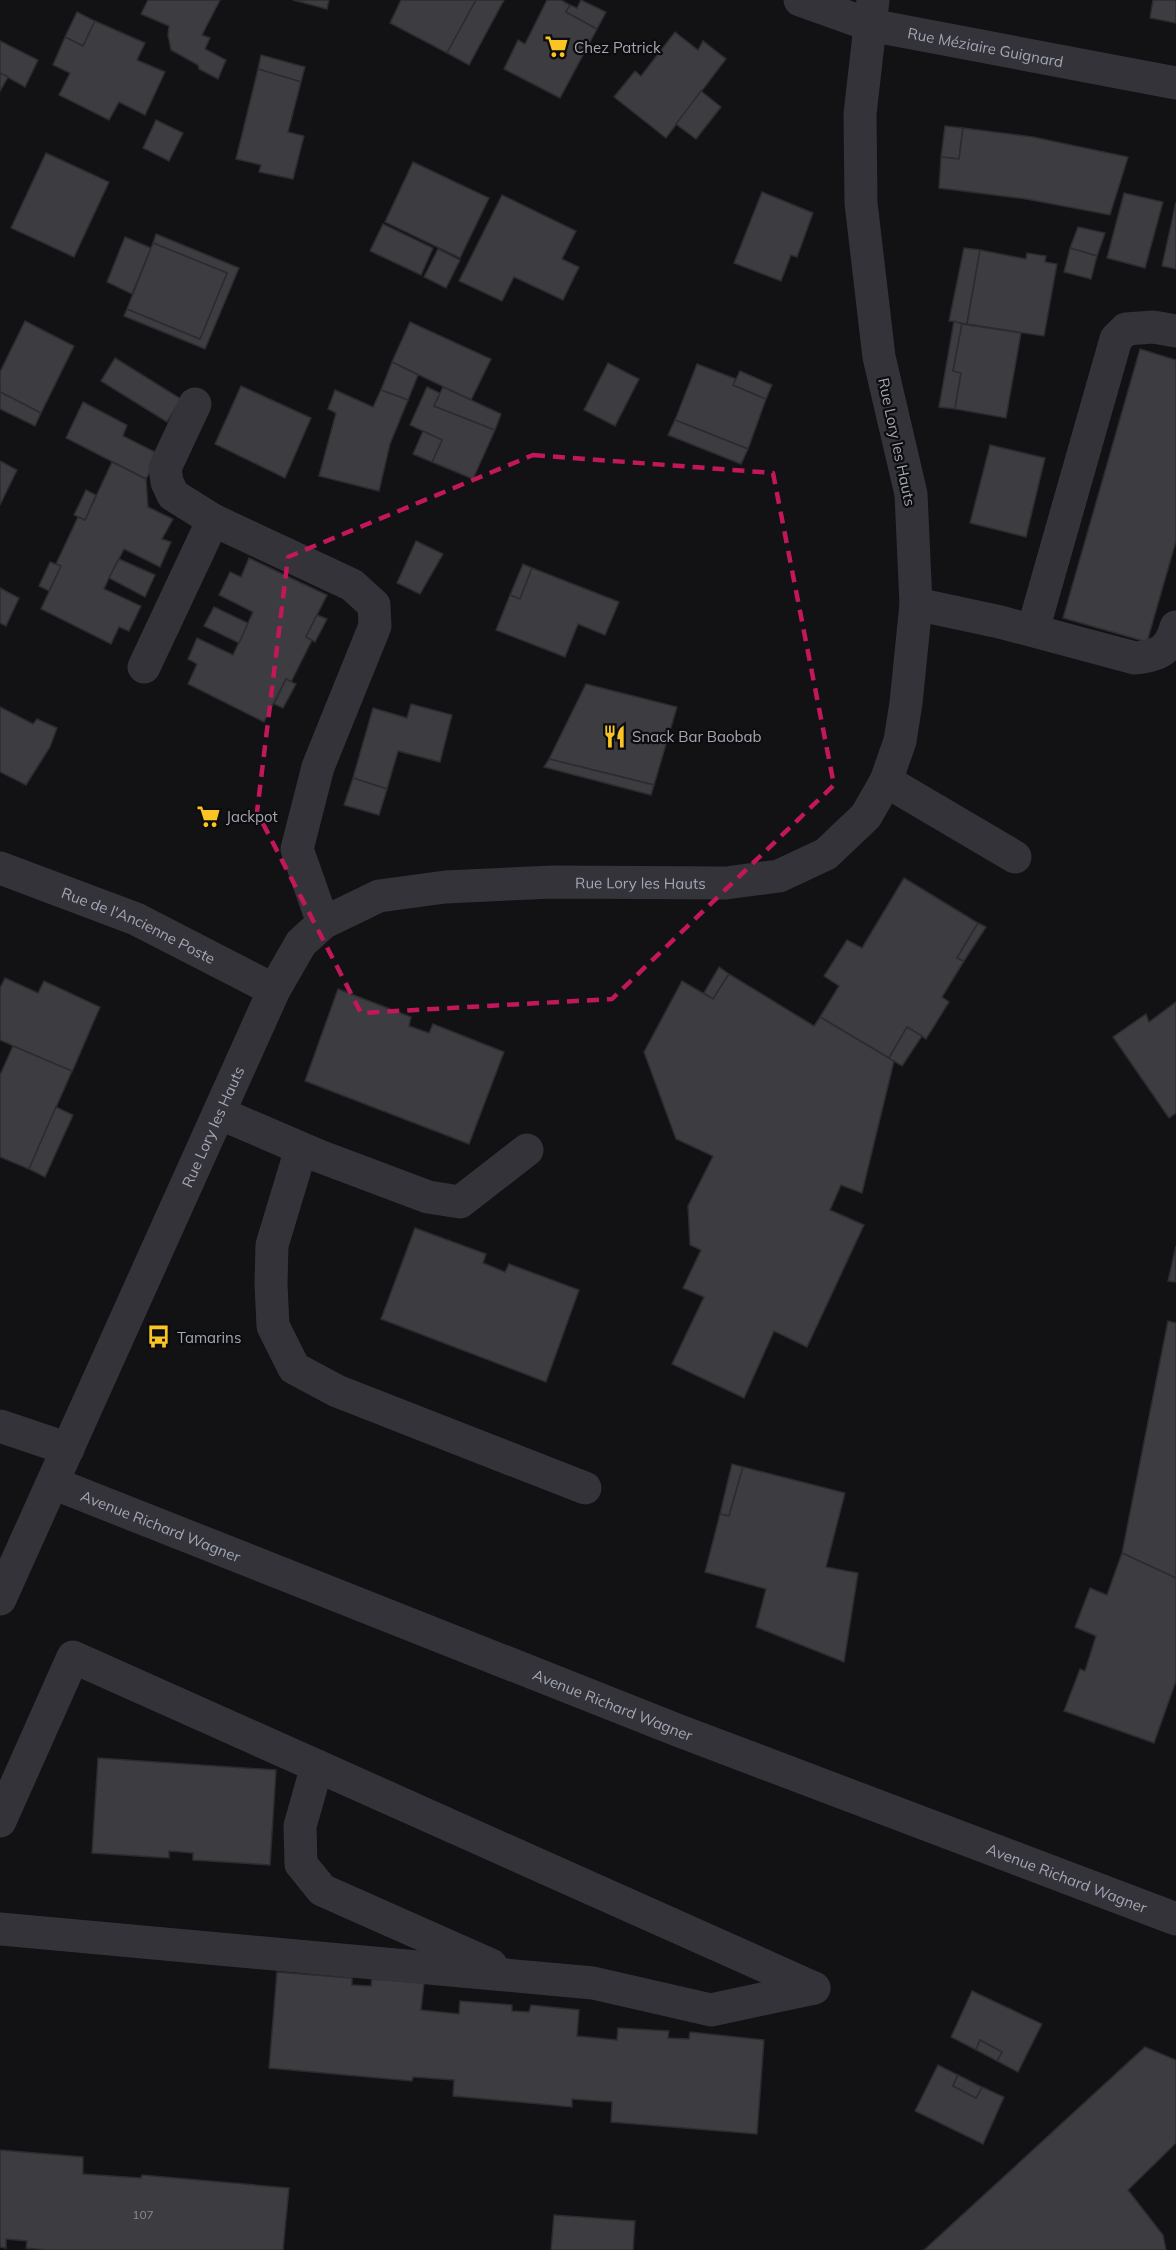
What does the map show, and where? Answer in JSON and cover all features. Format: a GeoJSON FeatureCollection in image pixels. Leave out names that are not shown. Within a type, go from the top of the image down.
{"type":"FeatureCollection","features":[{"type":"Feature","properties":{"kind":"street","name":"Rue Méziaire Guignard"},"geometry":{"type":"LineString","coordinates":[[800,0],[827,12],[872,13],[1176,83]]}},
{"type":"Feature","properties":{"kind":"street","name":"Rue Lory les Hauts"},"geometry":{"type":"LineString","coordinates":[[0,1599],[274,990],[301,943],[323,922],[379,896],[444,887],[553,882],[726,883],[779,876],[826,854],[866,816],[886,781],[900,741],[916,604],[911,494],[879,357],[861,203],[860,114],[872,13]]}},
{"type":"Feature","properties":{"kind":"street"},"geometry":{"type":"LineString","coordinates":[[1033,630],[1116,339],[1126,329],[1153,327],[1176,331]]}},
{"type":"Feature","properties":{"kind":"street"},"geometry":{"type":"LineString","coordinates":[[195,404],[165,468],[167,482],[173,495],[213,520],[352,585],[374,604],[375,626],[318,767],[297,849],[323,922]]}},
{"type":"Feature","properties":{"kind":"street"},"geometry":{"type":"LineString","coordinates":[[144,667],[213,520]]}},
{"type":"Feature","properties":{"kind":"street"},"geometry":{"type":"LineString","coordinates":[[916,604],[1033,630],[1135,658],[1155,656],[1164,650],[1176,627]]}},
{"type":"Feature","properties":{"kind":"street"},"geometry":{"type":"LineString","coordinates":[[886,781],[1015,856]]}},
{"type":"Feature","properties":{"kind":"street","name":"Rue de l'Ancienne Poste"},"geometry":{"type":"LineString","coordinates":[[0,868],[136,919],[274,990]]}},
{"type":"Feature","properties":{"kind":"street"},"geometry":{"type":"LineString","coordinates":[[219,1113],[301,1149],[428,1197],[460,1202],[527,1150]]}},
{"type":"Feature","properties":{"kind":"street"},"geometry":{"type":"LineString","coordinates":[[301,1149],[272,1245],[273,1326],[294,1368],[337,1392],[585,1488]]}},
{"type":"Feature","properties":{"kind":"street"},"geometry":{"type":"LineString","coordinates":[[0,1426],[68,1449]]}},
{"type":"Feature","properties":{"kind":"street","name":"Avenue Richard Wagner"},"geometry":{"type":"LineString","coordinates":[[53,1483],[666,1725],[1176,1919]]}},
{"type":"Feature","properties":{"kind":"street"},"geometry":{"type":"LineString","coordinates":[[0,1821],[73,1657],[814,1988],[711,2010],[593,1983],[0,1929]]}},
{"type":"Feature","properties":{"kind":"street"},"geometry":{"type":"LineString","coordinates":[[317,1766],[300,1826],[301,1864],[322,1890],[516,1976]]}},
{"type":"Feature","properties":{"kind":"highlighted area"},"geometry":{"type":"Polygon","coordinates":[[[533,455],[773,473],[834,785],[612,999],[361,1013],[257,812],[288,557],[533,455]]]}},
{"type":"Feature","properties":{"kind":"building"},"geometry":{"type":"Polygon","coordinates":[[[148,0],[220,0],[202,35],[210,38],[205,49],[226,60],[218,79],[171,50],[169,26],[141,14],[148,0]]]}},
{"type":"Feature","properties":{"kind":"building"},"geometry":{"type":"Polygon","coordinates":[[[293,0],[329,0],[327,9],[293,0]]]}},
{"type":"Feature","properties":{"kind":"building"},"geometry":{"type":"Polygon","coordinates":[[[401,0],[476,0],[447,53],[390,23],[401,0]]]}},
{"type":"Feature","properties":{"kind":"building"},"geometry":{"type":"Polygon","coordinates":[[[476,0],[504,0],[469,65],[447,53],[476,0]]]}},
{"type":"Feature","properties":{"kind":"building"},"geometry":{"type":"Polygon","coordinates":[[[547,0],[561,0],[570,5],[566,12],[597,29],[560,98],[504,69],[518,40],[525,44],[547,0]]]}},
{"type":"Feature","properties":{"kind":"building"},"geometry":{"type":"Polygon","coordinates":[[[581,0],[606,12],[597,29],[566,12],[570,5],[577,8],[581,0]]]}},
{"type":"Feature","properties":{"kind":"building"},"geometry":{"type":"Polygon","coordinates":[[[1153,0],[1176,0],[1176,23],[1150,18],[1153,0]]]}},
{"type":"Feature","properties":{"kind":"building"},"geometry":{"type":"Polygon","coordinates":[[[77,12],[95,21],[83,46],[65,37],[77,12]]]}},
{"type":"Feature","properties":{"kind":"building"},"geometry":{"type":"Polygon","coordinates":[[[95,21],[145,43],[137,60],[165,72],[145,115],[119,102],[109,120],[59,95],[70,73],[53,65],[65,37],[83,46],[95,21]]]}},
{"type":"Feature","properties":{"kind":"building"},"geometry":{"type":"Polygon","coordinates":[[[675,32],[698,50],[703,41],[726,59],[666,138],[614,97],[635,71],[641,76],[675,32]]]}},
{"type":"Feature","properties":{"kind":"building"},"geometry":{"type":"Polygon","coordinates":[[[0,41],[38,60],[25,87],[0,73],[0,41]]]}},
{"type":"Feature","properties":{"kind":"building"},"geometry":{"type":"Polygon","coordinates":[[[261,55],[305,67],[301,82],[258,69],[261,55]]]}},
{"type":"Feature","properties":{"kind":"building"},"geometry":{"type":"Polygon","coordinates":[[[258,69],[301,82],[288,132],[304,136],[293,179],[259,172],[261,165],[236,159],[258,69]]]}},
{"type":"Feature","properties":{"kind":"building"},"geometry":{"type":"Polygon","coordinates":[[[0,73],[8,77],[0,91],[0,73]]]}},
{"type":"Feature","properties":{"kind":"building"},"geometry":{"type":"Polygon","coordinates":[[[701,91],[721,107],[696,139],[676,124],[701,91]]]}},
{"type":"Feature","properties":{"kind":"building"},"geometry":{"type":"Polygon","coordinates":[[[156,120],[183,133],[169,161],[143,148],[156,120]]]}},
{"type":"Feature","properties":{"kind":"building"},"geometry":{"type":"Polygon","coordinates":[[[945,126],[963,128],[959,159],[941,157],[945,126]]]}},
{"type":"Feature","properties":{"kind":"building"},"geometry":{"type":"Polygon","coordinates":[[[963,128],[1033,137],[1128,157],[1110,215],[1026,199],[939,188],[941,157],[959,159],[963,128]]]}},
{"type":"Feature","properties":{"kind":"building"},"geometry":{"type":"Polygon","coordinates":[[[46,153],[109,182],[74,257],[11,228],[46,153]]]}},
{"type":"Feature","properties":{"kind":"building"},"geometry":{"type":"Polygon","coordinates":[[[413,162],[489,198],[460,258],[385,222],[413,162]]]}},
{"type":"Feature","properties":{"kind":"building"},"geometry":{"type":"Polygon","coordinates":[[[762,192],[813,213],[797,257],[791,255],[781,281],[734,263],[762,192]]]}},
{"type":"Feature","properties":{"kind":"building"},"geometry":{"type":"Polygon","coordinates":[[[1124,193],[1163,202],[1145,268],[1107,258],[1124,193]]]}},
{"type":"Feature","properties":{"kind":"building"},"geometry":{"type":"Polygon","coordinates":[[[502,195],[576,231],[562,259],[579,267],[563,300],[514,277],[502,301],[459,281],[502,195]]]}},
{"type":"Feature","properties":{"kind":"building"},"geometry":{"type":"Polygon","coordinates":[[[1176,202],[1176,269],[1162,266],[1176,202]]]}},
{"type":"Feature","properties":{"kind":"building"},"geometry":{"type":"Polygon","coordinates":[[[383,224],[433,248],[421,275],[370,251],[383,224]]]}},
{"type":"Feature","properties":{"kind":"building"},"geometry":{"type":"Polygon","coordinates":[[[1078,227],[1105,233],[1097,256],[1070,248],[1078,227]]]}},
{"type":"Feature","properties":{"kind":"building"},"geometry":{"type":"Polygon","coordinates":[[[156,234],[239,268],[205,349],[124,316],[127,309],[200,339],[227,273],[153,243],[156,234]]]}},
{"type":"Feature","properties":{"kind":"building"},"geometry":{"type":"Polygon","coordinates":[[[125,237],[151,248],[132,294],[107,282],[125,237]]]}},
{"type":"Feature","properties":{"kind":"building"},"geometry":{"type":"Polygon","coordinates":[[[153,243],[227,273],[200,339],[127,309],[153,243]]]}},
{"type":"Feature","properties":{"kind":"building"},"geometry":{"type":"Polygon","coordinates":[[[964,248],[980,250],[967,324],[949,321],[964,248]]]}},
{"type":"Feature","properties":{"kind":"building"},"geometry":{"type":"Polygon","coordinates":[[[1070,248],[1097,256],[1091,279],[1064,272],[1070,248]]]}},
{"type":"Feature","properties":{"kind":"building"},"geometry":{"type":"Polygon","coordinates":[[[438,249],[460,260],[446,288],[424,277],[438,249]]]}},
{"type":"Feature","properties":{"kind":"building"},"geometry":{"type":"Polygon","coordinates":[[[980,250],[1026,259],[1027,253],[1046,256],[1045,262],[1057,264],[1044,336],[967,324],[980,250]]]}},
{"type":"Feature","properties":{"kind":"building"},"geometry":{"type":"Polygon","coordinates":[[[25,321],[74,346],[41,413],[0,392],[0,372],[25,321]]]}},
{"type":"Feature","properties":{"kind":"building"},"geometry":{"type":"Polygon","coordinates":[[[954,321],[962,324],[953,371],[961,373],[955,409],[939,407],[954,321]]]}},
{"type":"Feature","properties":{"kind":"building"},"geometry":{"type":"Polygon","coordinates":[[[410,322],[491,359],[471,400],[392,362],[410,322]]]}},
{"type":"Feature","properties":{"kind":"building"},"geometry":{"type":"Polygon","coordinates":[[[962,324],[1021,333],[1006,418],[955,409],[961,373],[953,371],[962,324]]]}},
{"type":"Feature","properties":{"kind":"building"},"geometry":{"type":"Polygon","coordinates":[[[1140,349],[1176,360],[1176,541],[1147,642],[1063,618],[1140,349]]]}},
{"type":"Feature","properties":{"kind":"building"},"geometry":{"type":"Polygon","coordinates":[[[115,358],[181,399],[167,422],[101,381],[115,358]]]}},
{"type":"Feature","properties":{"kind":"building"},"geometry":{"type":"Polygon","coordinates":[[[392,362],[418,375],[408,400],[381,390],[392,362]]]}},
{"type":"Feature","properties":{"kind":"building"},"geometry":{"type":"Polygon","coordinates":[[[608,363],[639,379],[615,426],[584,410],[608,363]]]}},
{"type":"Feature","properties":{"kind":"building"},"geometry":{"type":"Polygon","coordinates":[[[697,364],[736,379],[733,385],[766,399],[748,449],[675,420],[697,364]]]}},
{"type":"Feature","properties":{"kind":"building"},"geometry":{"type":"Polygon","coordinates":[[[740,371],[772,385],[766,399],[733,385],[740,371]]]}},
{"type":"Feature","properties":{"kind":"building"},"geometry":{"type":"Polygon","coordinates":[[[241,386],[311,418],[285,478],[215,444],[241,386]]]}},
{"type":"Feature","properties":{"kind":"building"},"geometry":{"type":"Polygon","coordinates":[[[427,387],[440,393],[434,406],[495,430],[473,479],[432,462],[442,440],[410,425],[427,387]]]}},
{"type":"Feature","properties":{"kind":"building"},"geometry":{"type":"Polygon","coordinates":[[[443,387],[501,414],[495,430],[434,406],[443,387]]]}},
{"type":"Feature","properties":{"kind":"building"},"geometry":{"type":"Polygon","coordinates":[[[335,390],[373,407],[381,390],[408,400],[390,444],[379,491],[319,476],[336,413],[328,409],[335,390]]]}},
{"type":"Feature","properties":{"kind":"building"},"geometry":{"type":"Polygon","coordinates":[[[0,392],[41,413],[35,426],[0,409],[0,392]]]}},
{"type":"Feature","properties":{"kind":"building"},"geometry":{"type":"Polygon","coordinates":[[[83,402],[127,425],[123,436],[159,454],[146,479],[66,438],[83,402]]]}},
{"type":"Feature","properties":{"kind":"building"},"geometry":{"type":"Polygon","coordinates":[[[675,420],[748,449],[741,464],[668,435],[675,420]]]}},
{"type":"Feature","properties":{"kind":"building"},"geometry":{"type":"Polygon","coordinates":[[[423,431],[442,440],[432,462],[413,454],[423,431]]]}},
{"type":"Feature","properties":{"kind":"building"},"geometry":{"type":"Polygon","coordinates":[[[990,445],[1045,458],[1026,537],[970,523],[990,445]]]}},
{"type":"Feature","properties":{"kind":"building"},"geometry":{"type":"Polygon","coordinates":[[[0,461],[17,470],[0,505],[0,461]]]}},
{"type":"Feature","properties":{"kind":"building"},"geometry":{"type":"Polygon","coordinates":[[[112,462],[146,479],[148,507],[173,519],[162,539],[171,542],[160,567],[124,549],[109,578],[104,589],[141,606],[129,631],[119,627],[111,644],[41,609],[61,566],[56,564],[78,517],[85,520],[112,462]]]}},
{"type":"Feature","properties":{"kind":"building"},"geometry":{"type":"Polygon","coordinates":[[[86,490],[96,495],[85,520],[74,515],[86,490]]]}},
{"type":"Feature","properties":{"kind":"building"},"geometry":{"type":"Polygon","coordinates":[[[416,541],[443,554],[420,594],[397,583],[416,541]]]}},
{"type":"Feature","properties":{"kind":"building"},"geometry":{"type":"Polygon","coordinates":[[[249,558],[327,595],[306,637],[312,640],[291,682],[286,679],[264,722],[188,684],[197,664],[188,659],[197,638],[233,655],[253,612],[219,595],[230,572],[241,577],[249,558]]]}},
{"type":"Feature","properties":{"kind":"building"},"geometry":{"type":"Polygon","coordinates":[[[119,559],[155,575],[145,597],[109,578],[119,559]]]}},
{"type":"Feature","properties":{"kind":"building"},"geometry":{"type":"Polygon","coordinates":[[[50,562],[61,566],[49,591],[39,586],[50,562]]]}},
{"type":"Feature","properties":{"kind":"building"},"geometry":{"type":"Polygon","coordinates":[[[523,564],[532,568],[520,599],[510,595],[523,564]]]}},
{"type":"Feature","properties":{"kind":"building"},"geometry":{"type":"Polygon","coordinates":[[[532,568],[619,602],[605,635],[578,624],[565,657],[496,630],[510,595],[520,599],[532,568]]]}},
{"type":"Feature","properties":{"kind":"building"},"geometry":{"type":"Polygon","coordinates":[[[0,588],[19,598],[6,626],[0,623],[0,588]]]}},
{"type":"Feature","properties":{"kind":"building"},"geometry":{"type":"Polygon","coordinates":[[[214,607],[248,623],[239,643],[204,626],[214,607]]]}},
{"type":"Feature","properties":{"kind":"building"},"geometry":{"type":"Polygon","coordinates":[[[317,615],[327,619],[315,642],[306,637],[317,615]]]}},
{"type":"Feature","properties":{"kind":"building"},"geometry":{"type":"Polygon","coordinates":[[[286,679],[296,684],[283,708],[274,704],[286,679]]]}},
{"type":"Feature","properties":{"kind":"building"},"geometry":{"type":"Polygon","coordinates":[[[586,684],[677,707],[654,785],[549,759],[586,684]]]}},
{"type":"Feature","properties":{"kind":"building"},"geometry":{"type":"Polygon","coordinates":[[[411,704],[452,715],[440,762],[398,751],[387,789],[353,778],[373,708],[407,718],[411,704]]]}},
{"type":"Feature","properties":{"kind":"building"},"geometry":{"type":"Polygon","coordinates":[[[0,707],[33,724],[37,719],[57,728],[50,747],[26,785],[0,772],[0,707]]]}},
{"type":"Feature","properties":{"kind":"building"},"geometry":{"type":"Polygon","coordinates":[[[549,759],[654,785],[651,795],[544,767],[549,759]]]}},
{"type":"Feature","properties":{"kind":"building"},"geometry":{"type":"Polygon","coordinates":[[[353,778],[387,789],[379,815],[344,805],[353,778]]]}},
{"type":"Feature","properties":{"kind":"building"},"geometry":{"type":"Polygon","coordinates":[[[904,878],[978,923],[957,958],[964,961],[942,997],[949,1002],[926,1039],[907,1027],[889,1058],[820,1017],[839,986],[824,976],[847,940],[862,948],[904,878]]]}},
{"type":"Feature","properties":{"kind":"building"},"geometry":{"type":"Polygon","coordinates":[[[978,923],[986,927],[964,961],[957,958],[978,923]]]}},
{"type":"Feature","properties":{"kind":"building"},"geometry":{"type":"Polygon","coordinates":[[[719,967],[729,974],[713,999],[704,993],[719,967]]]}},
{"type":"Feature","properties":{"kind":"building"},"geometry":{"type":"Polygon","coordinates":[[[729,974],[814,1026],[820,1017],[894,1061],[862,1193],[841,1185],[830,1210],[864,1225],[807,1347],[774,1331],[744,1398],[672,1364],[704,1297],[683,1288],[701,1250],[690,1245],[688,1206],[713,1156],[676,1139],[644,1052],[682,981],[713,999],[729,974]]]}},
{"type":"Feature","properties":{"kind":"building"},"geometry":{"type":"Polygon","coordinates":[[[5,978],[38,993],[44,981],[100,1007],[72,1072],[0,1040],[0,988],[5,978]]]}},
{"type":"Feature","properties":{"kind":"building"},"geometry":{"type":"Polygon","coordinates":[[[338,989],[411,1017],[409,1026],[429,1033],[433,1024],[504,1052],[469,1144],[305,1081],[338,989]]]}},
{"type":"Feature","properties":{"kind":"building"},"geometry":{"type":"Polygon","coordinates":[[[1176,1002],[1176,1113],[1169,1118],[1113,1037],[1146,1014],[1149,1022],[1176,1002]]]}},
{"type":"Feature","properties":{"kind":"building"},"geometry":{"type":"Polygon","coordinates":[[[907,1027],[922,1036],[902,1066],[889,1058],[907,1027]]]}},
{"type":"Feature","properties":{"kind":"building"},"geometry":{"type":"Polygon","coordinates":[[[13,1046],[72,1071],[29,1169],[0,1157],[0,1075],[13,1046]]]}},
{"type":"Feature","properties":{"kind":"building"},"geometry":{"type":"Polygon","coordinates":[[[56,1107],[73,1115],[45,1177],[29,1169],[56,1107]]]}},
{"type":"Feature","properties":{"kind":"building"},"geometry":{"type":"Polygon","coordinates":[[[415,1228],[486,1254],[483,1263],[505,1272],[509,1264],[579,1290],[546,1382],[381,1319],[415,1228]]]}},
{"type":"Feature","properties":{"kind":"building"},"geometry":{"type":"Polygon","coordinates":[[[1176,1246],[1176,1282],[1168,1281],[1176,1246]]]}},
{"type":"Feature","properties":{"kind":"building"},"geometry":{"type":"Polygon","coordinates":[[[1168,1321],[1176,1323],[1176,1578],[1122,1553],[1168,1321]]]}},
{"type":"Feature","properties":{"kind":"building"},"geometry":{"type":"Polygon","coordinates":[[[732,1464],[743,1467],[729,1516],[720,1514],[732,1464]]]}},
{"type":"Feature","properties":{"kind":"building"},"geometry":{"type":"Polygon","coordinates":[[[743,1467],[845,1493],[826,1567],[858,1573],[844,1662],[756,1627],[766,1589],[705,1572],[720,1514],[729,1516],[743,1467]]]}},
{"type":"Feature","properties":{"kind":"building"},"geometry":{"type":"Polygon","coordinates":[[[1122,1553],[1176,1578],[1176,1681],[1154,1743],[1064,1711],[1080,1669],[1085,1671],[1096,1636],[1075,1627],[1090,1588],[1107,1595],[1122,1553]]]}},
{"type":"Feature","properties":{"kind":"building"},"geometry":{"type":"Polygon","coordinates":[[[98,1758],[276,1770],[270,1865],[193,1860],[193,1853],[169,1851],[169,1858],[92,1853],[98,1758]]]}},
{"type":"Feature","properties":{"kind":"building"},"geometry":{"type":"Polygon","coordinates":[[[277,1972],[352,1978],[352,1985],[371,1986],[372,1979],[424,1983],[421,2010],[459,2014],[460,2001],[512,2005],[512,2011],[529,2012],[531,2005],[579,2010],[577,2036],[617,2040],[618,2028],[669,2031],[668,2038],[689,2039],[690,2032],[764,2040],[757,2134],[611,2122],[612,2102],[572,2099],[572,2107],[453,2096],[454,2080],[413,2077],[412,2081],[269,2068],[277,1972]]]}},
{"type":"Feature","properties":{"kind":"building"},"geometry":{"type":"Polygon","coordinates":[[[972,1991],[1042,2024],[1018,2072],[997,2061],[1002,2052],[980,2040],[976,2050],[951,2037],[972,1991]]]}},
{"type":"Feature","properties":{"kind":"building"},"geometry":{"type":"Polygon","coordinates":[[[980,2040],[1002,2052],[997,2061],[976,2050],[980,2040]]]}},
{"type":"Feature","properties":{"kind":"building"},"geometry":{"type":"Polygon","coordinates":[[[1145,2047],[1176,2060],[1176,2143],[1128,2190],[1163,2235],[1166,2250],[924,2250],[1145,2047]]]}},
{"type":"Feature","properties":{"kind":"building"},"geometry":{"type":"Polygon","coordinates":[[[938,2065],[958,2075],[953,2086],[976,2098],[982,2087],[1004,2097],[983,2144],[915,2111],[938,2065]]]}},
{"type":"Feature","properties":{"kind":"building"},"geometry":{"type":"Polygon","coordinates":[[[958,2075],[982,2087],[976,2098],[953,2086],[958,2075]]]}},
{"type":"Feature","properties":{"kind":"building"},"geometry":{"type":"Polygon","coordinates":[[[0,2150],[83,2157],[83,2174],[141,2178],[142,2175],[289,2188],[283,2250],[49,2250],[26,2248],[27,2241],[6,2239],[6,2248],[0,2247],[0,2150]]]}},
{"type":"Feature","properties":{"kind":"building"},"geometry":{"type":"Polygon","coordinates":[[[554,2215],[635,2221],[633,2250],[551,2250],[554,2215]]]}},
{"type":"Feature","properties":{"kind":"place","name":"Chez Patrick"},"geometry":{"type":"Point","coordinates":[556,47]}},
{"type":"Feature","properties":{"kind":"place","name":"Snack Bar Baobab"},"geometry":{"type":"Point","coordinates":[614,736]}},
{"type":"Feature","properties":{"kind":"place","name":"Jackpot"},"geometry":{"type":"Point","coordinates":[208,816]}},
{"type":"Feature","properties":{"kind":"place","name":"Tamarins"},"geometry":{"type":"Point","coordinates":[159,1337]}}]}
